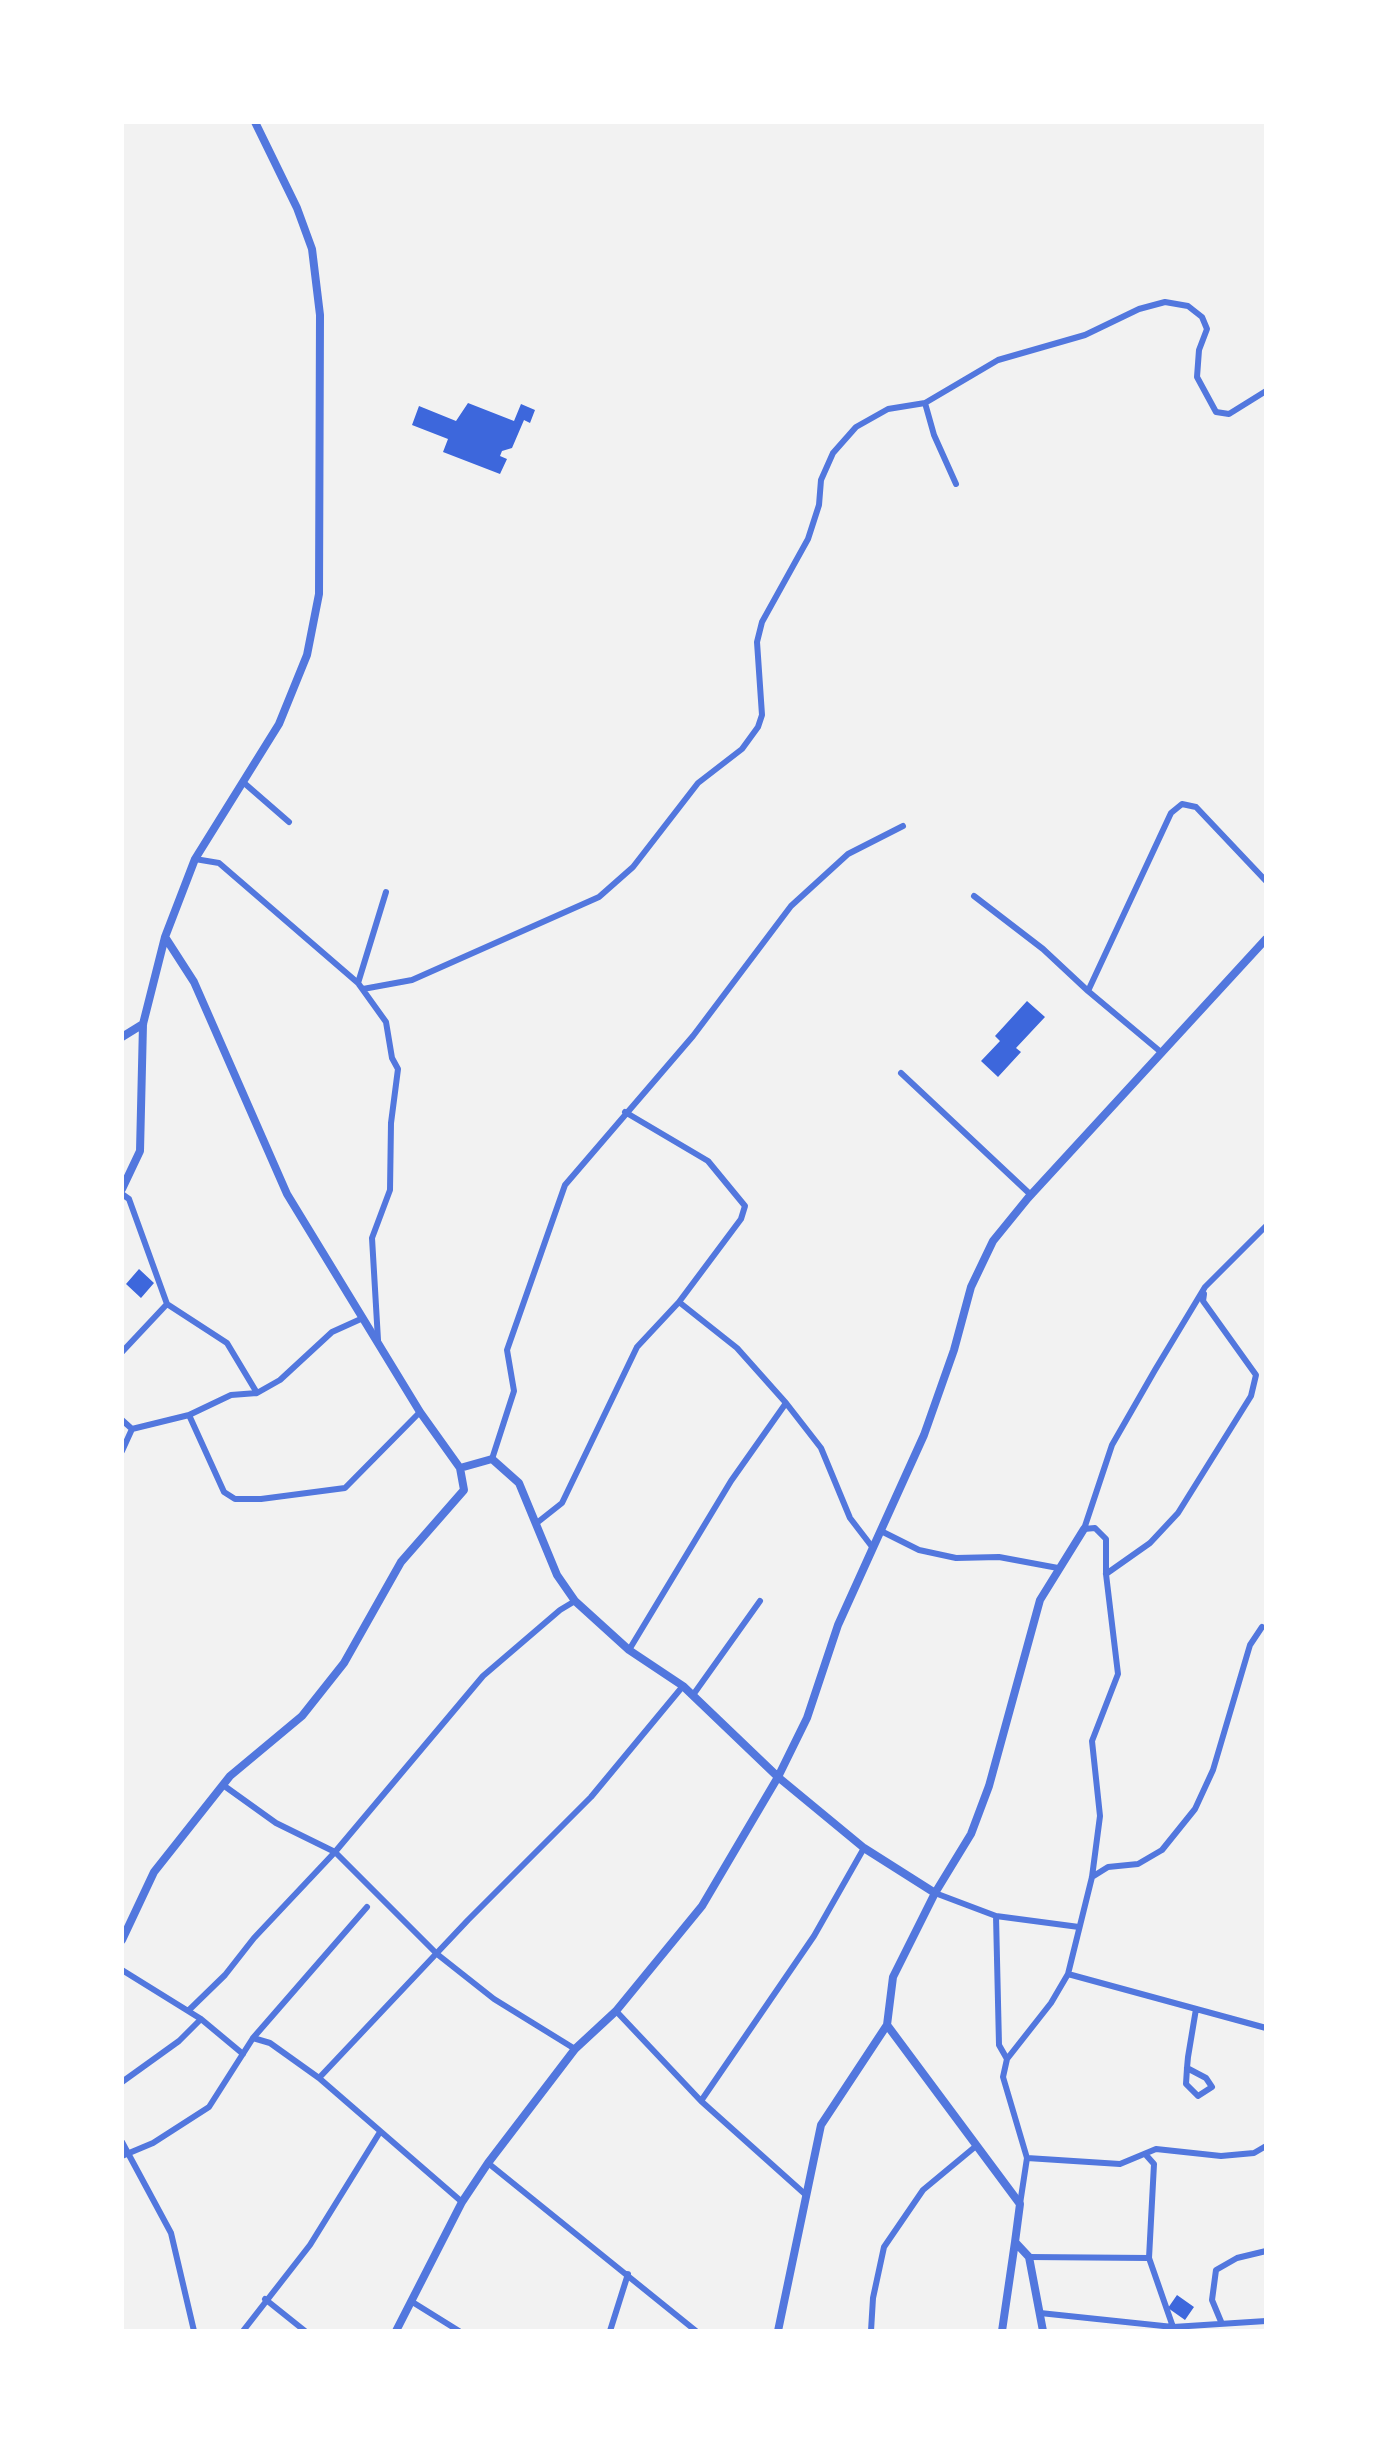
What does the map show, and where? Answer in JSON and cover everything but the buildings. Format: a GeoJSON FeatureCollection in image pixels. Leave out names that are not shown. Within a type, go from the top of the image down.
{"type":"FeatureCollection","features":[{"type":"Feature","properties":{"kind":"street"},"geometry":{"type":"LineString","coordinates":[[255,122],[297,208],[312,249],[320,315],[322,503],[319,594],[307,655],[279,724],[195,859],[165,937],[143,1024],[140,1151],[122,1192],[129,1199],[167,1304],[227,1343],[257,1393]]}},
{"type":"Feature","properties":{"kind":"street"},"geometry":{"type":"LineString","coordinates":[[361,986],[412,980],[599,897],[633,867],[698,783],[742,749],[758,727],[762,715],[757,642],[762,622],[808,539],[819,505],[821,480],[833,453],[856,427],[888,409],[925,403],[998,360],[1085,335],[1139,309],[1165,302],[1188,306],[1202,317],[1207,329],[1199,350],[1197,377],[1216,412],[1229,414],[1266,391]]}},
{"type":"Feature","properties":{"kind":"street"},"geometry":{"type":"LineString","coordinates":[[925,403],[934,435],[956,484]]}},
{"type":"Feature","properties":{"kind":"street"},"geometry":{"type":"LineString","coordinates":[[243,782],[289,822]]}},
{"type":"Feature","properties":{"kind":"street"},"geometry":{"type":"LineString","coordinates":[[1088,991],[1171,813],[1182,804],[1196,807],[1266,881]]}},
{"type":"Feature","properties":{"kind":"street"},"geometry":{"type":"LineString","coordinates":[[492,1459],[514,1391],[507,1350],[565,1185],[693,1036],[791,906],[848,854],[903,826]]}},
{"type":"Feature","properties":{"kind":"street"},"geometry":{"type":"LineString","coordinates":[[195,859],[219,863],[361,986],[386,1022],[392,1058],[398,1069],[391,1123],[390,1190],[372,1238],[378,1341]]}},
{"type":"Feature","properties":{"kind":"street"},"geometry":{"type":"LineString","coordinates":[[361,986],[386,892]]}},
{"type":"Feature","properties":{"kind":"street"},"geometry":{"type":"LineString","coordinates":[[974,896],[1043,949],[1162,1053]]}},
{"type":"Feature","properties":{"kind":"street"},"geometry":{"type":"LineString","coordinates":[[122,1940],[154,1872],[223,1785],[302,1716],[344,1663],[401,1562],[464,1490],[460,1468],[420,1412],[287,1194],[194,982],[165,937]]}},
{"type":"Feature","properties":{"kind":"street"},"geometry":{"type":"LineString","coordinates":[[396,2331],[414,2303],[462,2202],[488,2163],[575,2049],[616,2011],[702,1906],[778,1777],[807,1718],[838,1625],[924,1435],[954,1350],[971,1287],[993,1241],[1031,1195],[1265,943]]}},
{"type":"Feature","properties":{"kind":"street"},"geometry":{"type":"LineString","coordinates":[[122,1037],[143,1024]]}},
{"type":"Feature","properties":{"kind":"street"},"geometry":{"type":"LineString","coordinates":[[901,1073],[1031,1195]]}},
{"type":"Feature","properties":{"kind":"street"},"geometry":{"type":"LineString","coordinates":[[538,1522],[562,1503],[637,1347],[679,1302],[741,1219],[745,1206],[708,1161],[625,1112]]}},
{"type":"Feature","properties":{"kind":"street"},"geometry":{"type":"LineString","coordinates":[[778,2331],[821,2125],[887,2025],[893,1977],[935,1893],[971,1834],[985,1798],[1040,1600],[1084,1529],[1112,1445],[1205,1287],[1266,1226]]}},
{"type":"Feature","properties":{"kind":"street"},"geometry":{"type":"LineString","coordinates":[[1106,1574],[1150,1543],[1178,1513],[1251,1396],[1256,1375],[1203,1301],[1205,1287]]}},
{"type":"Feature","properties":{"kind":"street"},"geometry":{"type":"LineString","coordinates":[[679,1302],[737,1348],[786,1403],[821,1448],[850,1518],[873,1548]]}},
{"type":"Feature","properties":{"kind":"street"},"geometry":{"type":"LineString","coordinates":[[122,1352],[167,1304]]}},
{"type":"Feature","properties":{"kind":"street"},"geometry":{"type":"LineString","coordinates":[[132,1429],[189,1415],[231,1395],[257,1393],[280,1380],[332,1332],[363,1318]]}},
{"type":"Feature","properties":{"kind":"street"},"geometry":{"type":"LineString","coordinates":[[629,1650],[731,1481],[786,1403]]}},
{"type":"Feature","properties":{"kind":"street"},"geometry":{"type":"LineString","coordinates":[[189,1415],[224,1492],[235,1499],[261,1499],[345,1488],[420,1412]]}},
{"type":"Feature","properties":{"kind":"street"},"geometry":{"type":"LineString","coordinates":[[122,1420],[132,1429]]}},
{"type":"Feature","properties":{"kind":"street"},"geometry":{"type":"LineString","coordinates":[[122,1451],[132,1429]]}},
{"type":"Feature","properties":{"kind":"street"},"geometry":{"type":"LineString","coordinates":[[460,1468],[492,1459]]}},
{"type":"Feature","properties":{"kind":"street"},"geometry":{"type":"LineString","coordinates":[[492,1459],[519,1483],[538,1522],[557,1575],[575,1601],[629,1650],[683,1686],[778,1777],[864,1848],[935,1893],[996,1916],[1079,1927]]}},
{"type":"Feature","properties":{"kind":"street"},"geometry":{"type":"LineString","coordinates":[[1002,2331],[1027,2158],[1003,2077],[1007,2059],[1051,2003],[1068,1974],[1092,1877],[1100,1816],[1092,1741],[1118,1674],[1106,1574],[1106,1539],[1095,1528],[1084,1529]]}},
{"type":"Feature","properties":{"kind":"street"},"geometry":{"type":"LineString","coordinates":[[881,1531],[919,1550],[956,1558],[999,1557],[1058,1568]]}},
{"type":"Feature","properties":{"kind":"street"},"geometry":{"type":"LineString","coordinates":[[188,2011],[225,1975],[254,1938],[335,1852],[483,1676],[575,1601]]}},
{"type":"Feature","properties":{"kind":"street"},"geometry":{"type":"LineString","coordinates":[[693,1695],[760,1601]]}},
{"type":"Feature","properties":{"kind":"street"},"geometry":{"type":"LineString","coordinates":[[1092,1877],[1108,1867],[1138,1864],[1162,1850],[1195,1809],[1213,1770],[1250,1645],[1262,1627]]}},
{"type":"Feature","properties":{"kind":"street"},"geometry":{"type":"LineString","coordinates":[[319,2078],[591,1797],[683,1686]]}},
{"type":"Feature","properties":{"kind":"street"},"geometry":{"type":"LineString","coordinates":[[223,1785],[276,1823],[335,1852],[437,1954],[494,1999],[575,2049]]}},
{"type":"Feature","properties":{"kind":"street"},"geometry":{"type":"LineString","coordinates":[[701,2101],[814,1936],[864,1848]]}},
{"type":"Feature","properties":{"kind":"street"},"geometry":{"type":"LineString","coordinates":[[122,2156],[129,2150],[153,2143],[209,2107],[253,2038],[367,1907]]}},
{"type":"Feature","properties":{"kind":"street"},"geometry":{"type":"LineString","coordinates":[[996,1916],[999,2045],[1007,2059]]}},
{"type":"Feature","properties":{"kind":"street"},"geometry":{"type":"LineString","coordinates":[[122,1970],[201,2019],[243,2054]]}},
{"type":"Feature","properties":{"kind":"street"},"geometry":{"type":"LineString","coordinates":[[1068,1974],[1266,2028]]}},
{"type":"Feature","properties":{"kind":"street"},"geometry":{"type":"LineString","coordinates":[[1187,2068],[1206,2078],[1212,2087],[1198,2096],[1186,2084],[1187,2068],[1196,2009]]}},
{"type":"Feature","properties":{"kind":"street"},"geometry":{"type":"LineString","coordinates":[[616,2011],[701,2101],[806,2195]]}},
{"type":"Feature","properties":{"kind":"street"},"geometry":{"type":"LineString","coordinates":[[122,2082],[179,2041],[201,2019]]}},
{"type":"Feature","properties":{"kind":"street"},"geometry":{"type":"LineString","coordinates":[[887,2025],[1020,2204]]}},
{"type":"Feature","properties":{"kind":"street"},"geometry":{"type":"LineString","coordinates":[[253,2038],[270,2043],[319,2078],[462,2202]]}},
{"type":"Feature","properties":{"kind":"street"},"geometry":{"type":"LineString","coordinates":[[1206,2078],[1212,2071]]}},
{"type":"Feature","properties":{"kind":"street"},"geometry":{"type":"LineString","coordinates":[[243,2331],[310,2245],[380,2132]]}},
{"type":"Feature","properties":{"kind":"street"},"geometry":{"type":"LineString","coordinates":[[122,2142],[171,2233],[194,2331]]}},
{"type":"Feature","properties":{"kind":"street"},"geometry":{"type":"LineString","coordinates":[[871,2331],[873,2298],[884,2247],[923,2190],[976,2146]]}},
{"type":"Feature","properties":{"kind":"street"},"geometry":{"type":"LineString","coordinates":[[1027,2158],[1120,2164],[1156,2149],[1221,2156],[1254,2153],[1266,2146]]}},
{"type":"Feature","properties":{"kind":"street"},"geometry":{"type":"LineString","coordinates":[[1146,2155],[1154,2164],[1149,2258],[1173,2329]]}},
{"type":"Feature","properties":{"kind":"street"},"geometry":{"type":"LineString","coordinates":[[488,2163],[696,2331]]}},
{"type":"Feature","properties":{"kind":"street"},"geometry":{"type":"LineString","coordinates":[[1015,2242],[1029,2257],[1043,2331]]}},
{"type":"Feature","properties":{"kind":"street"},"geometry":{"type":"LineString","coordinates":[[1222,2324],[1212,2300],[1216,2270],[1237,2258],[1266,2251]]}},
{"type":"Feature","properties":{"kind":"street"},"geometry":{"type":"LineString","coordinates":[[1029,2257],[1149,2258]]}},
{"type":"Feature","properties":{"kind":"street"},"geometry":{"type":"LineString","coordinates":[[610,2331],[628,2274]]}},
{"type":"Feature","properties":{"kind":"street"},"geometry":{"type":"LineString","coordinates":[[265,2299],[305,2331]]}},
{"type":"Feature","properties":{"kind":"street"},"geometry":{"type":"LineString","coordinates":[[414,2303],[459,2331]]}},
{"type":"Feature","properties":{"kind":"street"},"geometry":{"type":"LineString","coordinates":[[1040,2313],[1173,2329],[1266,2321]]}}]}
